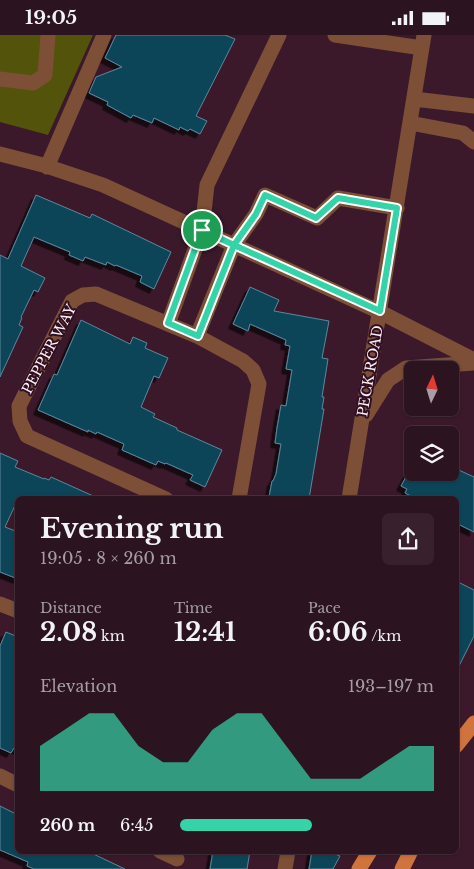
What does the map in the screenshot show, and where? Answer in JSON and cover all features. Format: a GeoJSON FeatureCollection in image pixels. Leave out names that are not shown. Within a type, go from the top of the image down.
{"type":"FeatureCollection","features":[{"type":"Feature","properties":{"kind":"main road"},"geometry":{"type":"LineString","coordinates":[[459,742],[474,723]]}},
{"type":"Feature","properties":{"kind":"main road"},"geometry":{"type":"LineString","coordinates":[[359,869],[368,854]]}},
{"type":"Feature","properties":{"kind":"main road"},"geometry":{"type":"LineString","coordinates":[[402,869],[410,854]]}},
{"type":"Feature","properties":{"kind":"street"},"geometry":{"type":"LineString","coordinates":[[0,79],[33,83],[45,75],[48,35]]}},
{"type":"Feature","properties":{"kind":"street"},"geometry":{"type":"LineString","coordinates":[[47,167],[104,35]]}},
{"type":"Feature","properties":{"kind":"street"},"geometry":{"type":"LineString","coordinates":[[168,323],[202,230],[208,185],[279,35]]}},
{"type":"Feature","properties":{"kind":"street"},"geometry":{"type":"LineString","coordinates":[[335,35],[423,41]]}},
{"type":"Feature","properties":{"kind":"street","name":"PECK ROAD"},"geometry":{"type":"LineString","coordinates":[[349,496],[423,41]]}},
{"type":"Feature","properties":{"kind":"street"},"geometry":{"type":"LineString","coordinates":[[414,99],[474,106]]}},
{"type":"Feature","properties":{"kind":"street"},"geometry":{"type":"LineString","coordinates":[[410,123],[463,133],[474,143]]}},
{"type":"Feature","properties":{"kind":"street"},"geometry":{"type":"LineString","coordinates":[[0,154],[103,185],[380,311],[474,359]]}},
{"type":"Feature","properties":{"kind":"street"},"geometry":{"type":"LineString","coordinates":[[198,336],[234,245],[256,214],[265,195],[316,218],[338,198],[397,208]]}},
{"type":"Feature","properties":{"kind":"street","name":"PEPPER WAY"},"geometry":{"type":"LineString","coordinates":[[159,496],[27,436],[20,421],[19,406],[72,301],[83,295],[96,294],[198,336],[244,361],[253,370],[259,384],[240,496]]}},
{"type":"Feature","properties":{"kind":"street"},"geometry":{"type":"LineString","coordinates":[[362,420],[388,380],[406,368],[474,363]]}},
{"type":"Feature","properties":{"kind":"street"},"geometry":{"type":"LineString","coordinates":[[0,604],[15,610]]}},
{"type":"Feature","properties":{"kind":"street"},"geometry":{"type":"LineString","coordinates":[[0,776],[15,784]]}},
{"type":"Feature","properties":{"kind":"street"},"geometry":{"type":"LineString","coordinates":[[285,869],[288,854]]}},
{"type":"Feature","properties":{"kind":"shaded area"},"geometry":{"type":"Polygon","coordinates":[[[0,35],[93,35],[48,135],[0,122],[0,35]]]}},
{"type":"Feature","properties":{"kind":"building"},"geometry":{"type":"Polygon","coordinates":[[[116,35],[225,35],[235,39],[196,116],[207,121],[200,134],[180,127],[179,130],[154,118],[152,123],[133,115],[131,118],[107,105],[108,102],[89,93],[96,77],[122,67],[105,58],[116,35]]]}},
{"type":"Feature","properties":{"kind":"building"},"geometry":{"type":"Polygon","coordinates":[[[36,195],[90,218],[92,214],[171,252],[154,289],[140,282],[142,276],[107,262],[106,265],[85,257],[83,261],[69,255],[70,252],[34,237],[21,266],[45,278],[38,292],[34,290],[21,317],[19,325],[23,327],[0,377],[0,255],[8,259],[36,195]]]}},
{"type":"Feature","properties":{"kind":"building"},"geometry":{"type":"Polygon","coordinates":[[[250,287],[279,300],[274,311],[329,321],[322,358],[328,359],[322,397],[324,397],[322,409],[324,409],[310,496],[269,496],[272,481],[276,474],[281,444],[275,443],[281,405],[286,406],[292,370],[286,369],[290,346],[285,345],[286,340],[250,324],[248,331],[233,324],[250,287]]]}},
{"type":"Feature","properties":{"kind":"building"},"geometry":{"type":"Polygon","coordinates":[[[81,320],[130,344],[133,337],[147,343],[145,348],[168,358],[159,378],[154,376],[141,407],[155,414],[153,417],[177,428],[177,430],[222,450],[205,487],[190,480],[193,475],[166,463],[158,461],[156,465],[122,450],[124,444],[97,432],[96,434],[88,430],[88,432],[38,410],[54,374],[57,375],[81,320]]]}},
{"type":"Feature","properties":{"kind":"building"},"geometry":{"type":"Polygon","coordinates":[[[0,453],[18,461],[15,467],[44,479],[49,480],[51,477],[93,496],[15,496],[15,505],[5,527],[15,531],[15,578],[0,572],[0,453]]]}},
{"type":"Feature","properties":{"kind":"building"},"geometry":{"type":"Polygon","coordinates":[[[459,470],[474,477],[474,532],[459,524],[459,496],[411,496],[405,493],[407,489],[401,486],[404,480],[459,481],[459,470]]]}},
{"type":"Feature","properties":{"kind":"building"},"geometry":{"type":"Polygon","coordinates":[[[459,582],[474,590],[474,636],[459,666],[459,582]]]}},
{"type":"Feature","properties":{"kind":"building"},"geometry":{"type":"Polygon","coordinates":[[[6,632],[15,636],[15,748],[11,753],[0,748],[0,646],[6,632]]]}},
{"type":"Feature","properties":{"kind":"building"},"geometry":{"type":"Polygon","coordinates":[[[0,806],[15,814],[15,854],[93,854],[125,869],[34,869],[27,866],[28,862],[0,850],[0,806]]]}},
{"type":"Feature","properties":{"kind":"building"},"geometry":{"type":"Polygon","coordinates":[[[212,854],[250,854],[247,869],[210,869],[212,854]]]}},
{"type":"Feature","properties":{"kind":"building"},"geometry":{"type":"Polygon","coordinates":[[[312,854],[335,854],[340,856],[333,869],[309,869],[312,854]]]}},
{"type":"Feature","properties":{"kind":"route"},"geometry":{"type":"LineString","coordinates":[[202,230],[168,323],[198,336],[234,245],[380,311],[397,208],[338,198],[316,218],[265,195],[256,214],[234,245],[202,230]]}}]}
